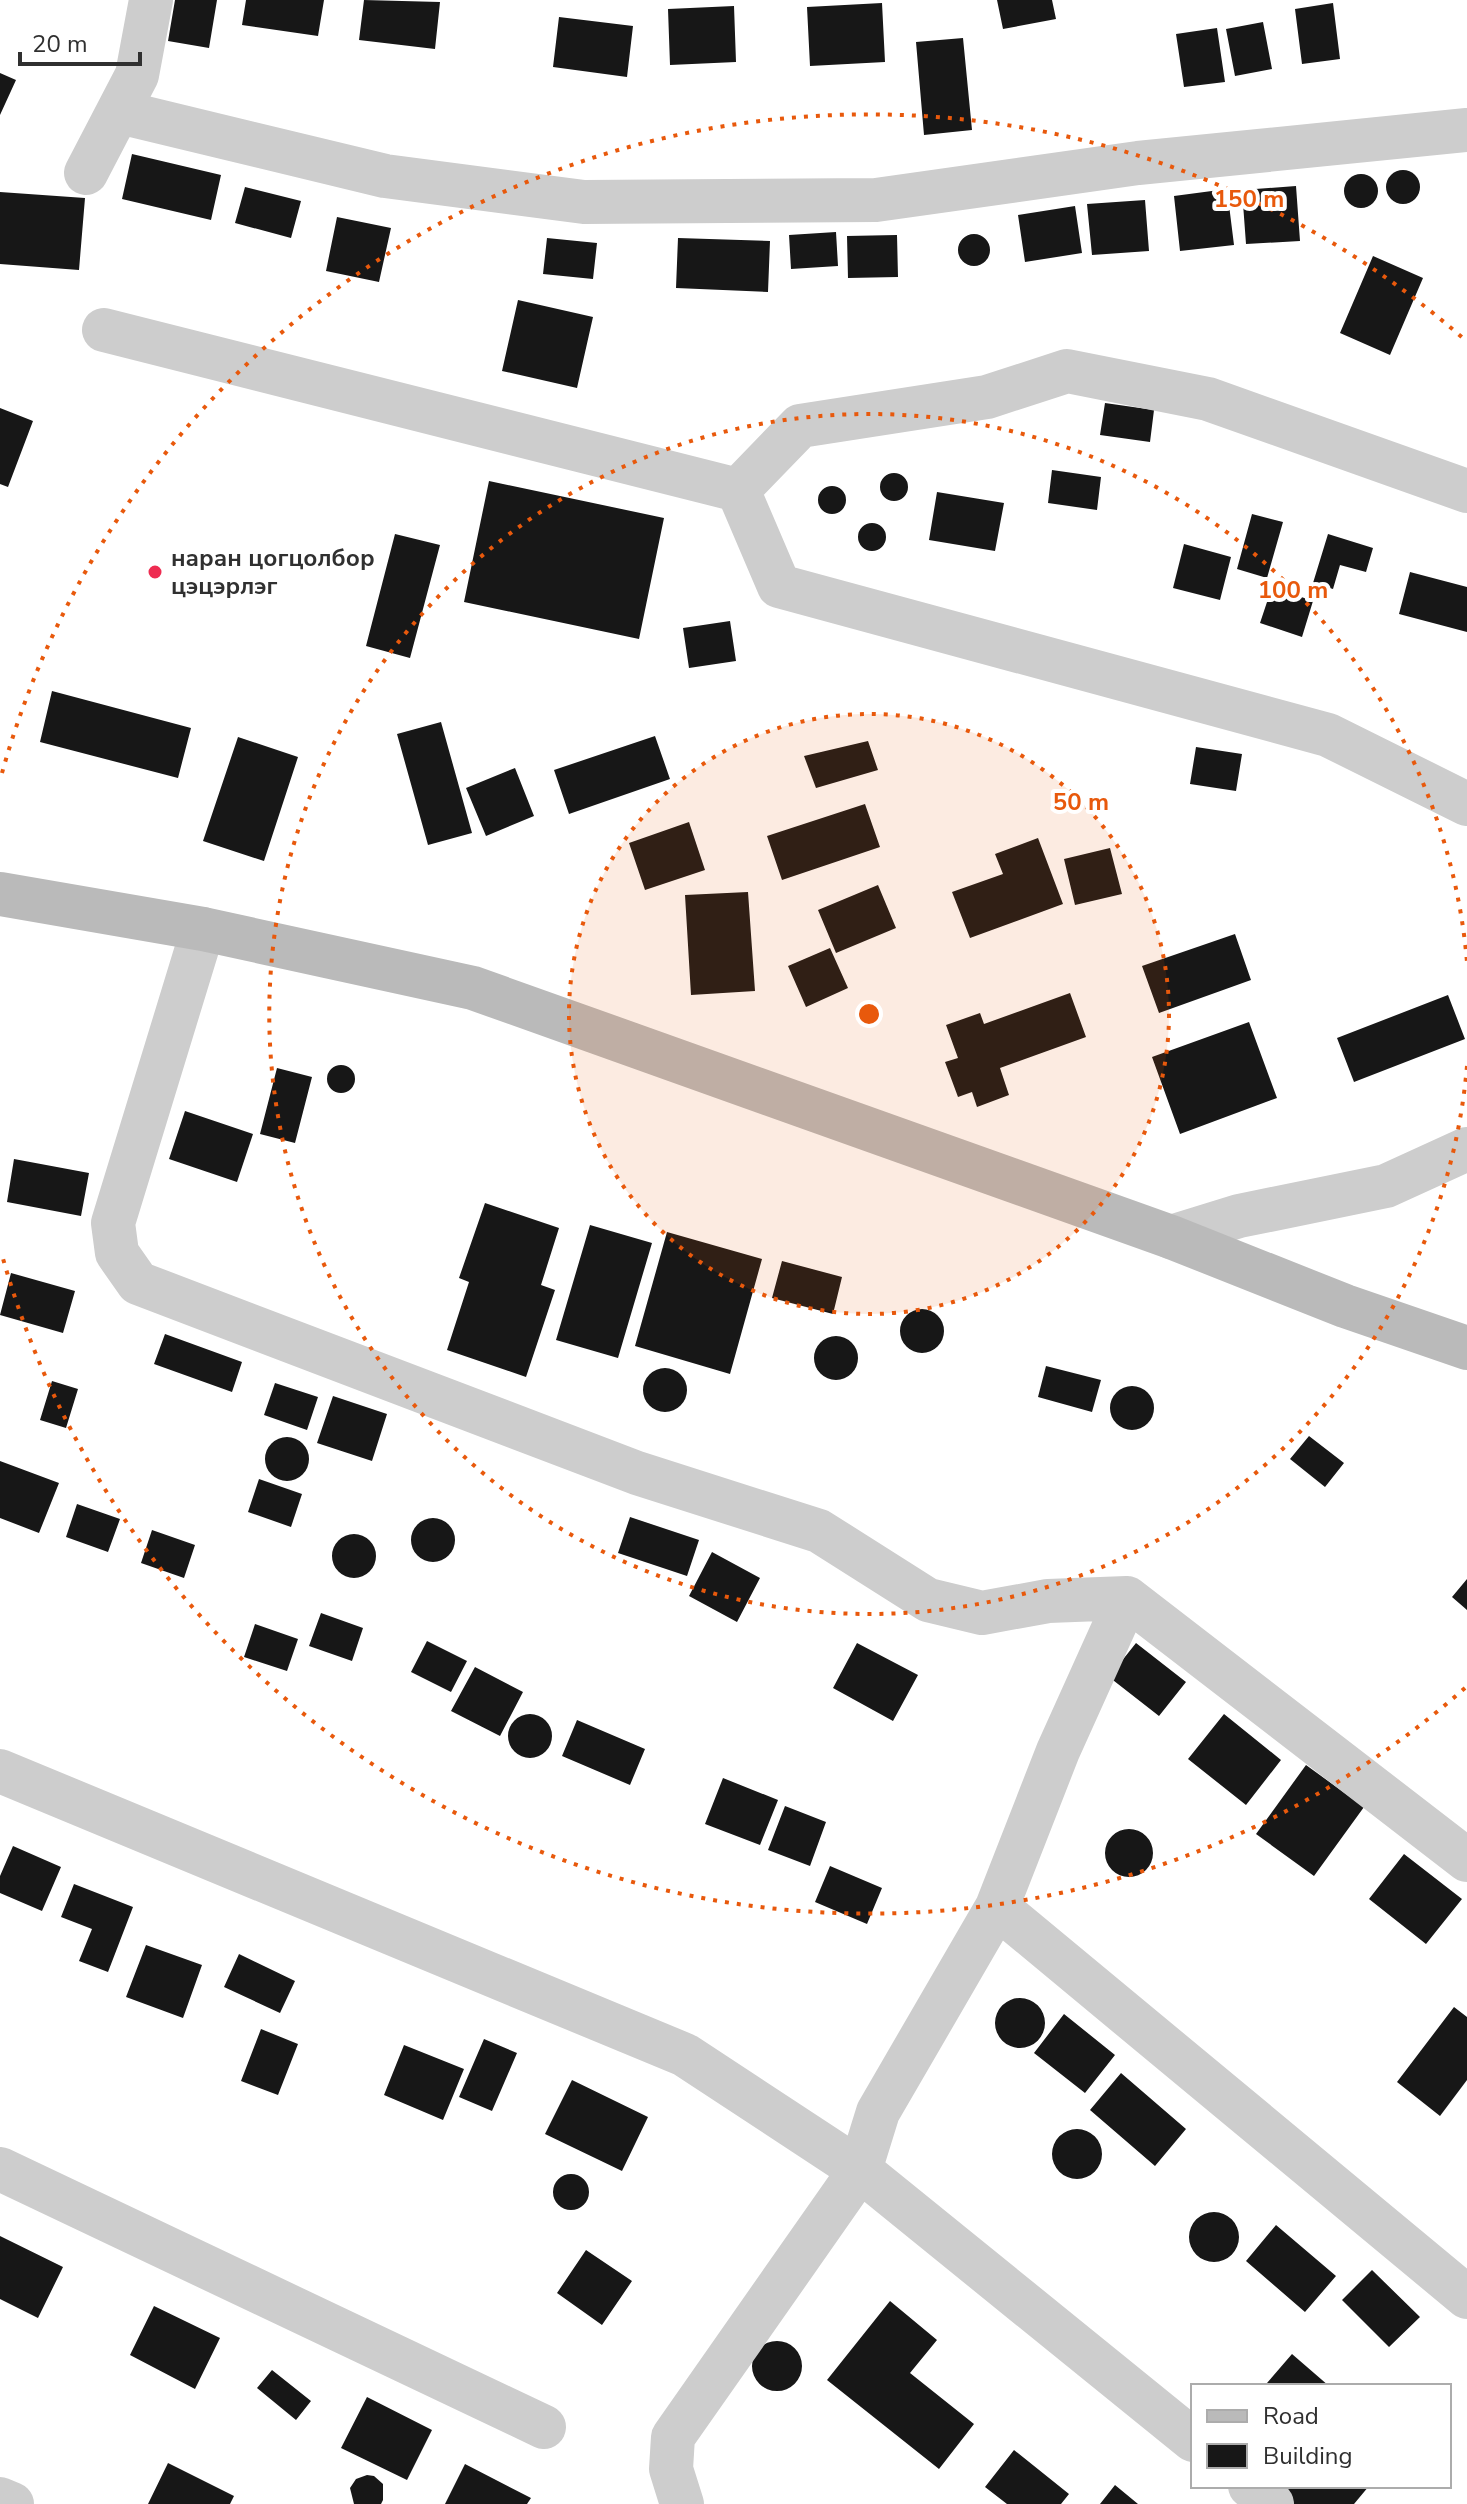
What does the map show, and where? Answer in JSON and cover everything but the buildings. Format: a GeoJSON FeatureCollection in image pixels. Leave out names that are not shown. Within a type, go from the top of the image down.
{"type":"FeatureCollection","features":[{"type":"Feature","properties":{"kind":"main road"},"geometry":{"type":"LineString","coordinates":[[0,894],[203,929],[473,988],[1171,1237],[1345,1306],[1467,1348]]}},
{"type":"Feature","properties":{"kind":"street"},"geometry":{"type":"LineString","coordinates":[[86,173],[137,75],[151,0]]}},
{"type":"Feature","properties":{"kind":"street"},"geometry":{"type":"LineString","coordinates":[[120,112],[385,176],[584,202],[876,200],[1138,163],[1467,130]]}},
{"type":"Feature","properties":{"kind":"street"},"geometry":{"type":"LineString","coordinates":[[104,330],[738,490]]}},
{"type":"Feature","properties":{"kind":"street"},"geometry":{"type":"LineString","coordinates":[[738,490],[800,426],[987,397],[1067,371],[1208,399],[1467,491]]}},
{"type":"Feature","properties":{"kind":"street"},"geometry":{"type":"LineString","coordinates":[[738,490],[779,586],[1328,735],[1467,804]]}},
{"type":"Feature","properties":{"kind":"street"},"geometry":{"type":"LineString","coordinates":[[203,929],[113,1223],[117,1253],[138,1283],[637,1473],[819,1531],[928,1600],[982,1613],[1048,1601],[1127,1598],[1467,1860]]}},
{"type":"Feature","properties":{"kind":"street"},"geometry":{"type":"LineString","coordinates":[[1171,1237],[1239,1216],[1386,1186],[1467,1149]]}},
{"type":"Feature","properties":{"kind":"street"},"geometry":{"type":"LineString","coordinates":[[682,2504],[671,2469],[673,2437],[860,2170],[878,2112],[997,1907],[1058,1751],[1127,1598]]}},
{"type":"Feature","properties":{"kind":"street"},"geometry":{"type":"LineString","coordinates":[[0,1771],[685,2055],[860,2170],[1191,2438]]}},
{"type":"Feature","properties":{"kind":"street"},"geometry":{"type":"LineString","coordinates":[[997,1907],[1467,2297]]}},
{"type":"Feature","properties":{"kind":"street"},"geometry":{"type":"LineString","coordinates":[[0,2169],[544,2427]]}},
{"type":"Feature","properties":{"kind":"street"},"geometry":{"type":"LineString","coordinates":[[1252,2488],[1272,2504]]}},
{"type":"Feature","properties":{"kind":"street"},"geometry":{"type":"LineString","coordinates":[[0,2499],[12,2504]]}},
{"type":"Feature","properties":{"kind":"place","name":"наран цогцолбор цэцэрлэг"},"geometry":{"type":"Point","coordinates":[155,572]}}]}
